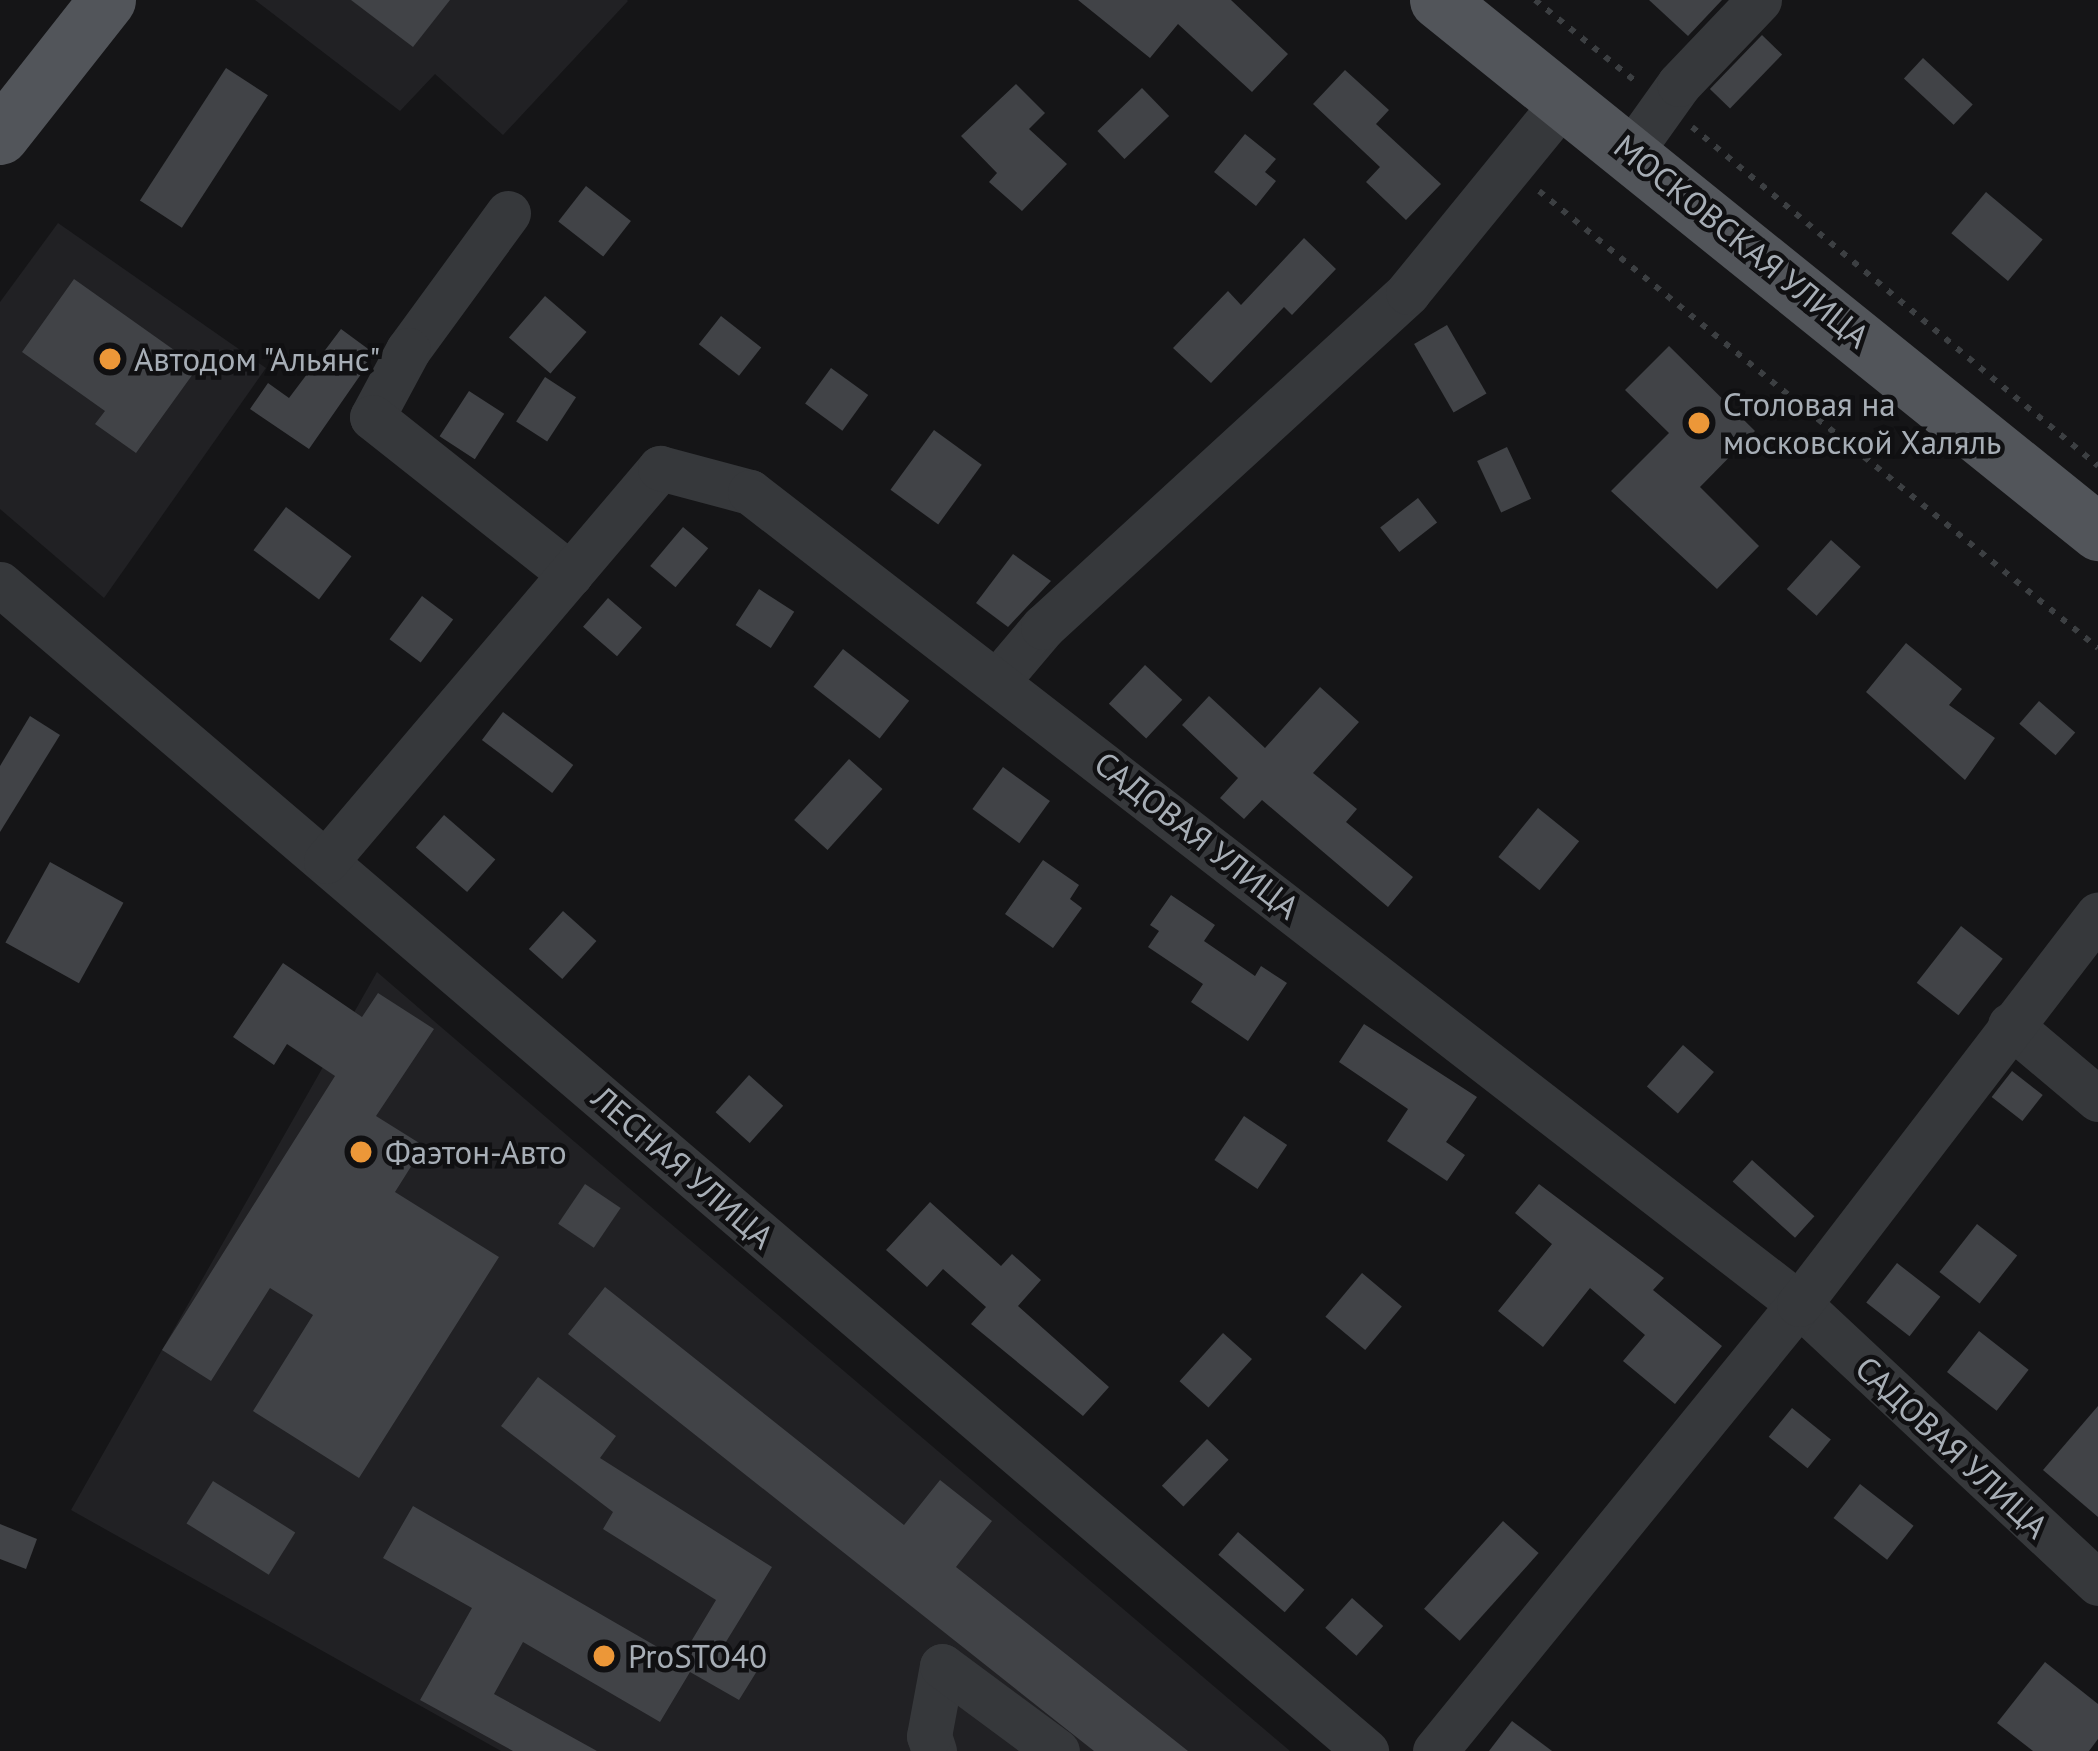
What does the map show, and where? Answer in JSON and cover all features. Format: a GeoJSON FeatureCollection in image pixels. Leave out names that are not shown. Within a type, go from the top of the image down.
{"type":"FeatureCollection","features":[{"type":"Feature","properties":{"kind":"main road"},"geometry":{"type":"LineString","coordinates":[[0,136],[107,0]]}},
{"type":"Feature","properties":{"kind":"main road","name":"МОСКОВСКАЯ УЛИЦА"},"geometry":{"type":"LineString","coordinates":[[1438,0],[1567,97],[2098,532]]}},
{"type":"Feature","properties":{"kind":"street"},"geometry":{"type":"LineString","coordinates":[[1632,150],[1665,105],[1759,0]]}},
{"type":"Feature","properties":{"kind":"street"},"geometry":{"type":"LineString","coordinates":[[998,680],[1043,626],[1408,292],[1567,97]]}},
{"type":"Feature","properties":{"kind":"street"},"geometry":{"type":"LineString","coordinates":[[508,213],[408,350],[372,417],[570,574]]}},
{"type":"Feature","properties":{"kind":"street","name":"САДОВАЯ УЛИЦА"},"geometry":{"type":"LineString","coordinates":[[326,861],[660,468],[750,492],[1799,1304],[2098,1583]]}},
{"type":"Feature","properties":{"kind":"street","name":"ЛЕСНАЯ УЛИЦА"},"geometry":{"type":"LineString","coordinates":[[0,584],[1366,1751]]}},
{"type":"Feature","properties":{"kind":"street"},"geometry":{"type":"LineString","coordinates":[[1435,1751],[1799,1304],[2098,914]]}},
{"type":"Feature","properties":{"kind":"street"},"geometry":{"type":"LineString","coordinates":[[2010,1025],[2098,1099]]}},
{"type":"Feature","properties":{"kind":"street"},"geometry":{"type":"LineString","coordinates":[[934,1751],[929,1736],[942,1666],[1057,1751]]}},
{"type":"Feature","properties":{"kind":"path"},"geometry":{"type":"LineString","coordinates":[[1535,0],[2098,466]]}},
{"type":"Feature","properties":{"kind":"path"},"geometry":{"type":"LineString","coordinates":[[1512,169],[2098,648]]}},
{"type":"Feature","properties":{"kind":"shaded area"},"geometry":{"type":"Polygon","coordinates":[[[255,0],[628,1],[503,135],[435,74],[400,111],[255,0]]]}},
{"type":"Feature","properties":{"kind":"shaded area"},"geometry":{"type":"Polygon","coordinates":[[[58,223],[266,368],[104,598],[0,509],[0,302],[58,223]]]}},
{"type":"Feature","properties":{"kind":"shaded area"},"geometry":{"type":"Polygon","coordinates":[[[377,972],[1290,1751],[501,1751],[71,1510],[377,972]]]}},
{"type":"Feature","properties":{"kind":"building"},"geometry":{"type":"Polygon","coordinates":[[[351,0],[450,0],[413,47],[351,0]]]}},
{"type":"Feature","properties":{"kind":"building"},"geometry":{"type":"Polygon","coordinates":[[[1078,0],[1231,0],[1288,54],[1252,92],[1178,24],[1150,58],[1078,0]]]}},
{"type":"Feature","properties":{"kind":"building"},"geometry":{"type":"Polygon","coordinates":[[[1649,0],[1722,0],[1688,36],[1649,0]]]}},
{"type":"Feature","properties":{"kind":"building"},"geometry":{"type":"Polygon","coordinates":[[[1762,35],[1782,54],[1730,108],[1710,89],[1762,35]]]}},
{"type":"Feature","properties":{"kind":"building"},"geometry":{"type":"Polygon","coordinates":[[[1923,58],[1973,104],[1954,125],[1904,78],[1923,58]]]}},
{"type":"Feature","properties":{"kind":"building"},"geometry":{"type":"Polygon","coordinates":[[[226,68],[268,95],[182,228],[140,201],[226,68]]]}},
{"type":"Feature","properties":{"kind":"building"},"geometry":{"type":"Polygon","coordinates":[[[1345,70],[1389,110],[1376,124],[1441,184],[1406,220],[1366,182],[1380,167],[1313,104],[1345,70]]]}},
{"type":"Feature","properties":{"kind":"building"},"geometry":{"type":"Polygon","coordinates":[[[1016,84],[1045,113],[1029,129],[1067,164],[1022,211],[989,182],[997,173],[961,136],[1016,84]]]}},
{"type":"Feature","properties":{"kind":"building"},"geometry":{"type":"Polygon","coordinates":[[[1142,88],[1169,116],[1124,159],[1097,131],[1142,88]]]}},
{"type":"Feature","properties":{"kind":"building"},"geometry":{"type":"Polygon","coordinates":[[[1245,134],[1276,159],[1265,172],[1276,181],[1256,206],[1214,172],[1245,134]]]}},
{"type":"Feature","properties":{"kind":"building"},"geometry":{"type":"Polygon","coordinates":[[[586,186],[631,221],[603,257],[558,221],[586,186]]]}},
{"type":"Feature","properties":{"kind":"building"},"geometry":{"type":"Polygon","coordinates":[[[1986,192],[2043,240],[2008,281],[1951,233],[1986,192]]]}},
{"type":"Feature","properties":{"kind":"building"},"geometry":{"type":"Polygon","coordinates":[[[1304,238],[1336,269],[1292,315],[1284,307],[1211,383],[1173,348],[1228,291],[1241,305],[1304,238]]]}},
{"type":"Feature","properties":{"kind":"building","name":"Автодом \"Альянс\""},"geometry":{"type":"Polygon","coordinates":[[[74,279],[198,367],[136,453],[95,424],[105,411],[22,352],[74,279]]]}},
{"type":"Feature","properties":{"kind":"building"},"geometry":{"type":"Polygon","coordinates":[[[545,296],[587,332],[550,374],[509,338],[545,296]]]}},
{"type":"Feature","properties":{"kind":"building"},"geometry":{"type":"Polygon","coordinates":[[[721,316],[761,347],[739,376],[699,344],[721,316]]]}},
{"type":"Feature","properties":{"kind":"building"},"geometry":{"type":"Polygon","coordinates":[[[1447,325],[1486,393],[1454,412],[1414,344],[1447,325]]]}},
{"type":"Feature","properties":{"kind":"building"},"geometry":{"type":"Polygon","coordinates":[[[341,329],[375,354],[309,449],[250,409],[268,383],[289,398],[341,329]]]}},
{"type":"Feature","properties":{"kind":"building"},"geometry":{"type":"Polygon","coordinates":[[[1669,346],[1755,431],[1700,487],[1759,546],[1717,589],[1611,491],[1669,433],[1625,390],[1669,346]]]}},
{"type":"Feature","properties":{"kind":"building"},"geometry":{"type":"Polygon","coordinates":[[[831,368],[868,395],[842,431],[805,404],[831,368]]]}},
{"type":"Feature","properties":{"kind":"building"},"geometry":{"type":"Polygon","coordinates":[[[545,377],[576,397],[547,442],[516,421],[545,377]]]}},
{"type":"Feature","properties":{"kind":"building"},"geometry":{"type":"Polygon","coordinates":[[[469,391],[504,414],[475,459],[440,436],[469,391]]]}},
{"type":"Feature","properties":{"kind":"building"},"geometry":{"type":"Polygon","coordinates":[[[934,430],[982,465],[938,525],[891,490],[934,430]]]}},
{"type":"Feature","properties":{"kind":"building"},"geometry":{"type":"Polygon","coordinates":[[[1507,447],[1531,499],[1501,513],[1477,461],[1507,447]]]}},
{"type":"Feature","properties":{"kind":"building"},"geometry":{"type":"Polygon","coordinates":[[[1418,498],[1437,522],[1399,552],[1380,528],[1418,498]]]}},
{"type":"Feature","properties":{"kind":"building"},"geometry":{"type":"Polygon","coordinates":[[[286,507],[351,556],[319,599],[254,550],[286,507]]]}},
{"type":"Feature","properties":{"kind":"building"},"geometry":{"type":"Polygon","coordinates":[[[683,527],[708,548],[675,587],[650,566],[683,527]]]}},
{"type":"Feature","properties":{"kind":"building"},"geometry":{"type":"Polygon","coordinates":[[[1831,540],[1861,567],[1817,616],[1787,589],[1831,540]]]}},
{"type":"Feature","properties":{"kind":"building"},"geometry":{"type":"Polygon","coordinates":[[[1013,554],[1051,581],[1008,627],[976,603],[1013,554]]]}},
{"type":"Feature","properties":{"kind":"building"},"geometry":{"type":"Polygon","coordinates":[[[759,589],[794,612],[771,648],[736,625],[759,589]]]}},
{"type":"Feature","properties":{"kind":"building"},"geometry":{"type":"Polygon","coordinates":[[[422,596],[453,619],[421,663],[390,639],[422,596]]]}},
{"type":"Feature","properties":{"kind":"building"},"geometry":{"type":"Polygon","coordinates":[[[608,598],[642,628],[617,656],[583,627],[608,598]]]}},
{"type":"Feature","properties":{"kind":"building"},"geometry":{"type":"Polygon","coordinates":[[[1906,643],[1962,689],[1949,705],[1995,738],[1965,780],[1866,692],[1906,643]]]}},
{"type":"Feature","properties":{"kind":"building"},"geometry":{"type":"Polygon","coordinates":[[[843,649],[909,701],[880,739],[813,687],[843,649]]]}},
{"type":"Feature","properties":{"kind":"building"},"geometry":{"type":"Polygon","coordinates":[[[1145,665],[1182,700],[1146,739],[1109,704],[1145,665]]]}},
{"type":"Feature","properties":{"kind":"building"},"geometry":{"type":"Polygon","coordinates":[[[1320,687],[1359,722],[1313,773],[1357,809],[1346,822],[1413,877],[1388,907],[1262,800],[1244,819],[1220,798],[1238,778],[1182,725],[1209,696],[1265,748],[1320,687]]]}},
{"type":"Feature","properties":{"kind":"building"},"geometry":{"type":"Polygon","coordinates":[[[2039,701],[2075,732],[2056,755],[2019,724],[2039,701]]]}},
{"type":"Feature","properties":{"kind":"building"},"geometry":{"type":"Polygon","coordinates":[[[503,712],[573,765],[552,793],[482,740],[503,712]]]}},
{"type":"Feature","properties":{"kind":"building"},"geometry":{"type":"Polygon","coordinates":[[[30,716],[60,735],[0,832],[0,766],[30,716]]]}},
{"type":"Feature","properties":{"kind":"building"},"geometry":{"type":"Polygon","coordinates":[[[849,759],[882,789],[828,850],[794,820],[849,759]]]}},
{"type":"Feature","properties":{"kind":"building"},"geometry":{"type":"Polygon","coordinates":[[[1003,767],[1050,801],[1019,843],[972,809],[1003,767]]]}},
{"type":"Feature","properties":{"kind":"building"},"geometry":{"type":"Polygon","coordinates":[[[1538,808],[1579,841],[1540,890],[1498,857],[1538,808]]]}},
{"type":"Feature","properties":{"kind":"building"},"geometry":{"type":"Polygon","coordinates":[[[444,815],[495,860],[467,892],[416,847],[444,815]]]}},
{"type":"Feature","properties":{"kind":"building"},"geometry":{"type":"Polygon","coordinates":[[[1043,860],[1079,885],[1070,899],[1082,908],[1053,948],[1005,914],[1043,860]]]}},
{"type":"Feature","properties":{"kind":"building"},"geometry":{"type":"Polygon","coordinates":[[[50,862],[123,903],[79,983],[5,942],[50,862]]]}},
{"type":"Feature","properties":{"kind":"building"},"geometry":{"type":"Polygon","coordinates":[[[1171,895],[1215,925],[1204,941],[1255,976],[1261,966],[1287,983],[1248,1041],[1191,1002],[1203,984],[1148,947],[1159,931],[1150,925],[1171,895]]]}},
{"type":"Feature","properties":{"kind":"building"},"geometry":{"type":"Polygon","coordinates":[[[563,911],[596,941],[562,979],[529,949],[563,911]]]}},
{"type":"Feature","properties":{"kind":"building"},"geometry":{"type":"Polygon","coordinates":[[[1961,926],[2003,959],[1958,1015],[1917,983],[1961,926]]]}},
{"type":"Feature","properties":{"kind":"building"},"geometry":{"type":"Polygon","coordinates":[[[283,963],[362,1017],[378,993],[434,1029],[376,1116],[424,1146],[395,1192],[499,1257],[359,1478],[253,1411],[313,1315],[270,1288],[211,1381],[162,1350],[335,1076],[287,1044],[274,1065],[233,1037],[283,963]]]}},
{"type":"Feature","properties":{"kind":"building"},"geometry":{"type":"Polygon","coordinates":[[[1364,1024],[1477,1097],[1446,1142],[1465,1155],[1447,1181],[1387,1141],[1408,1109],[1339,1062],[1364,1024]]]}},
{"type":"Feature","properties":{"kind":"building"},"geometry":{"type":"Polygon","coordinates":[[[1683,1045],[1714,1072],[1678,1113],[1647,1087],[1683,1045]]]}},
{"type":"Feature","properties":{"kind":"building"},"geometry":{"type":"Polygon","coordinates":[[[2012,1071],[2043,1095],[2022,1121],[1992,1097],[2012,1071]]]}},
{"type":"Feature","properties":{"kind":"building"},"geometry":{"type":"Polygon","coordinates":[[[749,1075],[783,1106],[750,1143],[716,1112],[749,1075]]]}},
{"type":"Feature","properties":{"kind":"building"},"geometry":{"type":"Polygon","coordinates":[[[1244,1116],[1287,1145],[1257,1189],[1214,1160],[1244,1116]]]}},
{"type":"Feature","properties":{"kind":"building"},"geometry":{"type":"Polygon","coordinates":[[[1752,1160],[1814,1216],[1795,1238],[1733,1182],[1752,1160]]]}},
{"type":"Feature","properties":{"kind":"building"},"geometry":{"type":"Polygon","coordinates":[[[585,1184],[621,1208],[594,1248],[558,1224],[585,1184]]]}},
{"type":"Feature","properties":{"kind":"building"},"geometry":{"type":"Polygon","coordinates":[[[1539,1184],[1664,1278],[1653,1290],[1722,1346],[1675,1404],[1623,1361],[1645,1335],[1590,1288],[1543,1347],[1498,1311],[1552,1244],[1515,1213],[1539,1184]]]}},
{"type":"Feature","properties":{"kind":"building"},"geometry":{"type":"Polygon","coordinates":[[[930,1202],[1001,1266],[1012,1254],[1041,1280],[1018,1306],[1109,1387],[1083,1416],[971,1324],[986,1307],[943,1269],[927,1287],[886,1250],[930,1202]]]}},
{"type":"Feature","properties":{"kind":"building"},"geometry":{"type":"Polygon","coordinates":[[[1977,1224],[2017,1255],[1980,1303],[1939,1272],[1977,1224]]]}},
{"type":"Feature","properties":{"kind":"building"},"geometry":{"type":"Polygon","coordinates":[[[1897,1263],[1940,1297],[1910,1336],[1866,1302],[1897,1263]]]}},
{"type":"Feature","properties":{"kind":"building"},"geometry":{"type":"Polygon","coordinates":[[[1362,1273],[1402,1306],[1365,1350],[1325,1317],[1362,1273]]]}},
{"type":"Feature","properties":{"kind":"building"},"geometry":{"type":"Polygon","coordinates":[[[605,1287],[904,1525],[940,1480],[992,1521],[956,1567],[1188,1751],[1094,1751],[568,1334],[605,1287]]]}},
{"type":"Feature","properties":{"kind":"building"},"geometry":{"type":"Polygon","coordinates":[[[1979,1331],[2029,1370],[1997,1411],[1947,1372],[1979,1331]]]}},
{"type":"Feature","properties":{"kind":"building"},"geometry":{"type":"Polygon","coordinates":[[[1223,1333],[1252,1359],[1208,1407],[1180,1381],[1223,1333]]]}},
{"type":"Feature","properties":{"kind":"building"},"geometry":{"type":"Polygon","coordinates":[[[538,1377],[616,1436],[600,1458],[772,1567],[721,1650],[757,1671],[739,1700],[690,1672],[660,1722],[523,1642],[494,1694],[597,1751],[513,1751],[420,1700],[472,1608],[383,1558],[413,1506],[680,1660],[716,1600],[603,1529],[613,1512],[501,1426],[538,1377]]]}},
{"type":"Feature","properties":{"kind":"building"},"geometry":{"type":"Polygon","coordinates":[[[2098,1406],[2098,1517],[2043,1470],[2098,1406]]]}},
{"type":"Feature","properties":{"kind":"building"},"geometry":{"type":"Polygon","coordinates":[[[1792,1408],[1831,1439],[1808,1468],[1769,1437],[1792,1408]]]}},
{"type":"Feature","properties":{"kind":"building"},"geometry":{"type":"Polygon","coordinates":[[[1207,1439],[1229,1460],[1183,1507],[1162,1486],[1207,1439]]]}},
{"type":"Feature","properties":{"kind":"building"},"geometry":{"type":"Polygon","coordinates":[[[213,1481],[295,1532],[269,1575],[187,1523],[213,1481]]]}},
{"type":"Feature","properties":{"kind":"building"},"geometry":{"type":"Polygon","coordinates":[[[1860,1484],[1914,1526],[1887,1560],[1834,1518],[1860,1484]]]}},
{"type":"Feature","properties":{"kind":"building"},"geometry":{"type":"Polygon","coordinates":[[[1503,1521],[1539,1553],[1460,1641],[1424,1609],[1503,1521]]]}},
{"type":"Feature","properties":{"kind":"building"},"geometry":{"type":"Polygon","coordinates":[[[0,1524],[37,1539],[26,1569],[0,1559],[0,1524]]]}},
{"type":"Feature","properties":{"kind":"building"},"geometry":{"type":"Polygon","coordinates":[[[1238,1532],[1304,1590],[1285,1612],[1218,1555],[1238,1532]]]}},
{"type":"Feature","properties":{"kind":"building"},"geometry":{"type":"Polygon","coordinates":[[[1352,1598],[1383,1626],[1356,1656],[1325,1628],[1352,1598]]]}},
{"type":"Feature","properties":{"kind":"building"},"geometry":{"type":"Polygon","coordinates":[[[2045,1662],[2098,1704],[2098,1739],[2089,1751],[2033,1751],[1997,1723],[2045,1662]]]}},
{"type":"Feature","properties":{"kind":"building"},"geometry":{"type":"Polygon","coordinates":[[[1512,1721],[1552,1751],[1489,1751],[1512,1721]]]}},
{"type":"Feature","properties":{"kind":"place","name":"Автодом \"Альянс\""},"geometry":{"type":"Point","coordinates":[110,359]}},
{"type":"Feature","properties":{"kind":"place","name":"Столовая на московской Халяль"},"geometry":{"type":"Point","coordinates":[1699,423]}},
{"type":"Feature","properties":{"kind":"place","name":"Фаэтон-Авто"},"geometry":{"type":"Point","coordinates":[361,1152]}},
{"type":"Feature","properties":{"kind":"place","name":"ProSTO40"},"geometry":{"type":"Point","coordinates":[604,1656]}}]}
